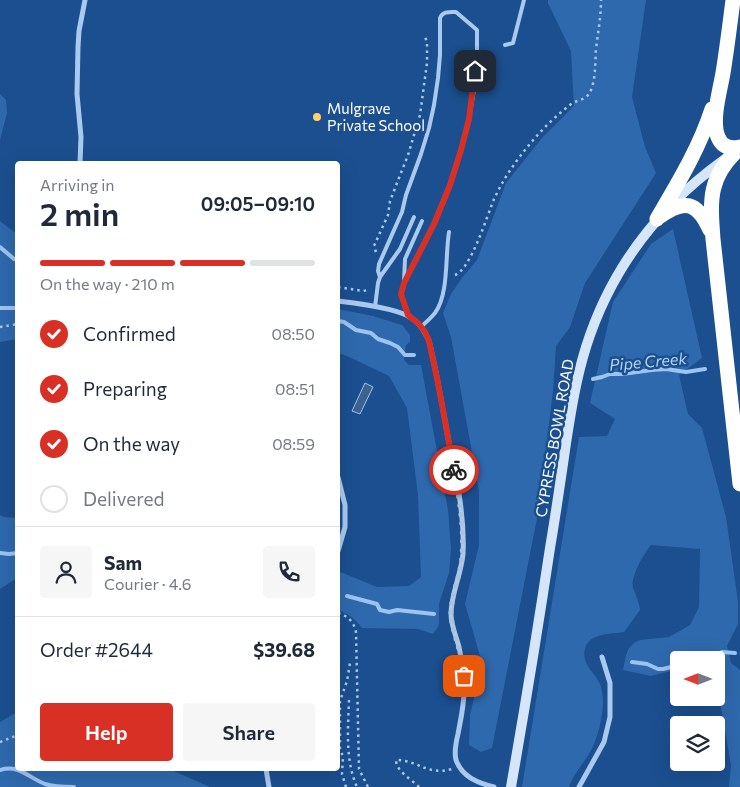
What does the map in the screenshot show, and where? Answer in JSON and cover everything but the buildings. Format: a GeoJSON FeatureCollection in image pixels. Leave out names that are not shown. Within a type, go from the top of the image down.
{"type":"FeatureCollection","features":[{"type":"Feature","properties":{"kind":"highway"},"geometry":{"type":"LineString","coordinates":[[733,0],[716,127],[718,137],[723,145],[728,148],[740,148]]}},
{"type":"Feature","properties":{"kind":"highway"},"geometry":{"type":"LineString","coordinates":[[657,219],[696,152],[723,74]]}},
{"type":"Feature","properties":{"kind":"highway"},"geometry":{"type":"LineString","coordinates":[[740,148],[720,171],[715,183],[711,205],[713,239],[740,484]]}},
{"type":"Feature","properties":{"kind":"highway"},"geometry":{"type":"LineString","coordinates":[[657,219],[679,206],[693,207],[704,217],[713,239]]}},
{"type":"Feature","properties":{"kind":"street"},"geometry":{"type":"LineString","coordinates":[[80,161],[81,137],[77,94],[78,47],[84,0]]}},
{"type":"Feature","properties":{"kind":"street","name":"CYPRESS BOWL ROAD"},"geometry":{"type":"LineString","coordinates":[[511,787],[573,402],[586,347],[595,322],[617,275],[630,254],[657,219],[699,179],[740,148]]}},
{"type":"Feature","properties":{"kind":"street"},"geometry":{"type":"LineString","coordinates":[[340,301],[375,306],[408,315],[421,327],[429,341],[462,518],[462,555],[451,613],[462,660],[464,685],[455,757],[464,774],[481,784],[494,787]]}},
{"type":"Feature","properties":{"kind":"street"},"geometry":{"type":"LineString","coordinates":[[340,485],[345,505],[345,527],[340,544]]}},
{"type":"Feature","properties":{"kind":"street"},"geometry":{"type":"LineString","coordinates":[[579,787],[604,742],[610,717],[610,683],[602,657]]}},
{"type":"Feature","properties":{"kind":"street"},"geometry":{"type":"LineString","coordinates":[[266,771],[269,787]]}},
{"type":"Feature","properties":{"kind":"lane"},"geometry":{"type":"LineString","coordinates":[[505,44],[513,43],[524,0]]}},
{"type":"Feature","properties":{"kind":"lane"},"geometry":{"type":"LineString","coordinates":[[380,277],[378,271],[379,264],[402,212],[421,154],[434,105],[440,54],[440,18],[445,12],[456,12],[477,30],[477,52],[469,119],[447,192],[434,224],[404,283],[401,294],[408,315]]}},
{"type":"Feature","properties":{"kind":"lane"},"geometry":{"type":"LineString","coordinates":[[375,306],[380,277],[400,249],[414,217]]}},
{"type":"Feature","properties":{"kind":"lane"},"geometry":{"type":"LineString","coordinates":[[404,283],[405,260],[422,221]]}},
{"type":"Feature","properties":{"kind":"lane"},"geometry":{"type":"LineString","coordinates":[[421,327],[435,313],[440,304],[446,275],[446,258],[450,232]]}},
{"type":"Feature","properties":{"kind":"path"},"geometry":{"type":"LineString","coordinates":[[446,275],[458,273],[465,266],[500,187],[537,136],[572,103],[588,96],[593,82],[601,17],[601,0]]}},
{"type":"Feature","properties":{"kind":"path"},"geometry":{"type":"LineString","coordinates":[[376,253],[374,246],[388,215],[390,201],[408,155],[420,115],[427,63],[425,34]]}},
{"type":"Feature","properties":{"kind":"path"},"geometry":{"type":"LineString","coordinates":[[340,287],[366,291],[371,287]]}},
{"type":"Feature","properties":{"kind":"path"},"geometry":{"type":"LineString","coordinates":[[0,327],[15,324]]}},
{"type":"Feature","properties":{"kind":"path"},"geometry":{"type":"LineString","coordinates":[[340,614],[352,621],[356,632],[359,769],[368,787]]}},
{"type":"Feature","properties":{"kind":"path"},"geometry":{"type":"LineString","coordinates":[[346,787],[342,774],[343,757],[340,748],[340,701],[350,663]]}},
{"type":"Feature","properties":{"kind":"path"},"geometry":{"type":"LineString","coordinates":[[349,700],[348,742],[353,777],[357,787]]}},
{"type":"Feature","properties":{"kind":"path"},"geometry":{"type":"LineString","coordinates":[[340,730],[348,730]]}},
{"type":"Feature","properties":{"kind":"path"},"geometry":{"type":"LineString","coordinates":[[0,742],[15,736]]}},
{"type":"Feature","properties":{"kind":"path"},"geometry":{"type":"LineString","coordinates":[[419,787],[398,768],[395,763],[396,760],[403,760],[442,772],[459,766]]}},
{"type":"Feature","properties":{"kind":"path"},"geometry":{"type":"LineString","coordinates":[[353,777],[362,776]]}},
{"type":"Feature","properties":{"kind":"shaded area"},"geometry":{"type":"Polygon","coordinates":[[[548,0],[646,0],[632,97],[645,147],[656,173],[585,283],[570,327],[556,346],[553,391],[538,513],[492,748],[481,752],[469,745],[470,715],[482,663],[465,604],[479,545],[479,491],[451,337],[443,313],[451,294],[477,260],[506,183],[542,138],[574,106],[571,51],[548,0]]]}},
{"type":"Feature","properties":{"kind":"shaded area"},"geometry":{"type":"Polygon","coordinates":[[[0,94],[6,100],[7,113],[0,140],[0,94]]]}},
{"type":"Feature","properties":{"kind":"shaded area"},"geometry":{"type":"Polygon","coordinates":[[[0,221],[15,233],[15,339],[0,342],[0,221]]]}},
{"type":"Feature","properties":{"kind":"shaded area"},"geometry":{"type":"Polygon","coordinates":[[[673,229],[702,358],[679,375],[688,414],[702,428],[726,517],[738,602],[738,624],[727,646],[731,663],[740,670],[740,787],[729,787],[731,765],[725,730],[725,716],[723,716],[721,706],[725,706],[725,651],[670,651],[670,671],[651,676],[623,670],[626,655],[634,643],[640,640],[669,637],[690,625],[699,607],[700,549],[651,545],[638,566],[634,578],[633,588],[640,610],[624,632],[597,636],[589,642],[584,652],[588,666],[600,684],[603,698],[601,723],[589,754],[575,774],[569,787],[522,787],[579,437],[607,436],[615,419],[590,403],[613,302],[651,244],[673,229]]]}},
{"type":"Feature","properties":{"kind":"shaded area"},"geometry":{"type":"Polygon","coordinates":[[[340,309],[373,316],[402,325],[410,335],[410,342],[406,345],[404,360],[409,365],[421,365],[448,510],[451,549],[449,573],[439,604],[439,623],[433,634],[418,629],[362,628],[352,617],[340,611],[340,572],[377,587],[409,586],[421,577],[418,495],[407,408],[389,376],[340,354],[340,309]]]}},
{"type":"Feature","properties":{"kind":"shaded area"},"geometry":{"type":"Polygon","coordinates":[[[365,383],[373,387],[360,414],[352,411],[365,383]]]}},
{"type":"Feature","properties":{"kind":"shaded area"},"geometry":{"type":"Polygon","coordinates":[[[0,515],[15,518],[15,579],[0,589],[0,515]]]}},
{"type":"Feature","properties":{"kind":"shaded area"},"geometry":{"type":"Polygon","coordinates":[[[15,713],[15,771],[174,771],[210,787],[0,787],[0,722],[15,713]]]}},
{"type":"Feature","properties":{"kind":"waterway"},"geometry":{"type":"LineString","coordinates":[[0,247],[15,259]]}},
{"type":"Feature","properties":{"kind":"waterway","name":"Pipe Creek"},"geometry":{"type":"LineString","coordinates":[[0,308],[15,308]]}},
{"type":"Feature","properties":{"kind":"waterway","name":"Pipe Creek"},"geometry":{"type":"LineString","coordinates":[[340,321],[356,330],[371,333],[378,339],[398,347],[405,355],[414,355]]}},
{"type":"Feature","properties":{"kind":"waterway","name":"Pipe Creek"},"geometry":{"type":"LineString","coordinates":[[593,379],[610,374],[652,370],[666,369],[686,372],[705,369]]}},
{"type":"Feature","properties":{"kind":"waterway","name":"Pipe Creek"},"geometry":{"type":"LineString","coordinates":[[0,553],[15,553]]}},
{"type":"Feature","properties":{"kind":"waterway","name":"Pipe Creek"},"geometry":{"type":"LineString","coordinates":[[347,596],[377,604],[380,610],[389,612],[397,610],[434,614]]}},
{"type":"Feature","properties":{"kind":"waterway","name":"Pipe Creek"},"geometry":{"type":"LineString","coordinates":[[725,652],[735,653]]}},
{"type":"Feature","properties":{"kind":"waterway","name":"Pipe Creek"},"geometry":{"type":"LineString","coordinates":[[632,662],[647,664],[658,669],[670,667]]}},
{"type":"Feature","properties":{"kind":"waterway","name":"Pipe Creek"},"geometry":{"type":"LineString","coordinates":[[0,770],[15,769]]}},
{"type":"Feature","properties":{"kind":"waterway","name":"Pipe Creek"},"geometry":{"type":"LineString","coordinates":[[21,771],[45,784],[74,787]]}},
{"type":"Feature","properties":{"kind":"way so far"},"geometry":{"type":"LineString","coordinates":[[454,470],[462,518],[462,555],[451,613],[464,676]]}},
{"type":"Feature","properties":{"kind":"place","name":"Mulgrave Private School"},"geometry":{"type":"Point","coordinates":[317,117]}},
{"type":"Feature","properties":{"kind":"route"},"geometry":{"type":"LineString","coordinates":[[454,470],[429,341],[419,324],[408,315],[401,294],[404,283],[434,224],[450,185],[469,119],[475,71]]}}]}
